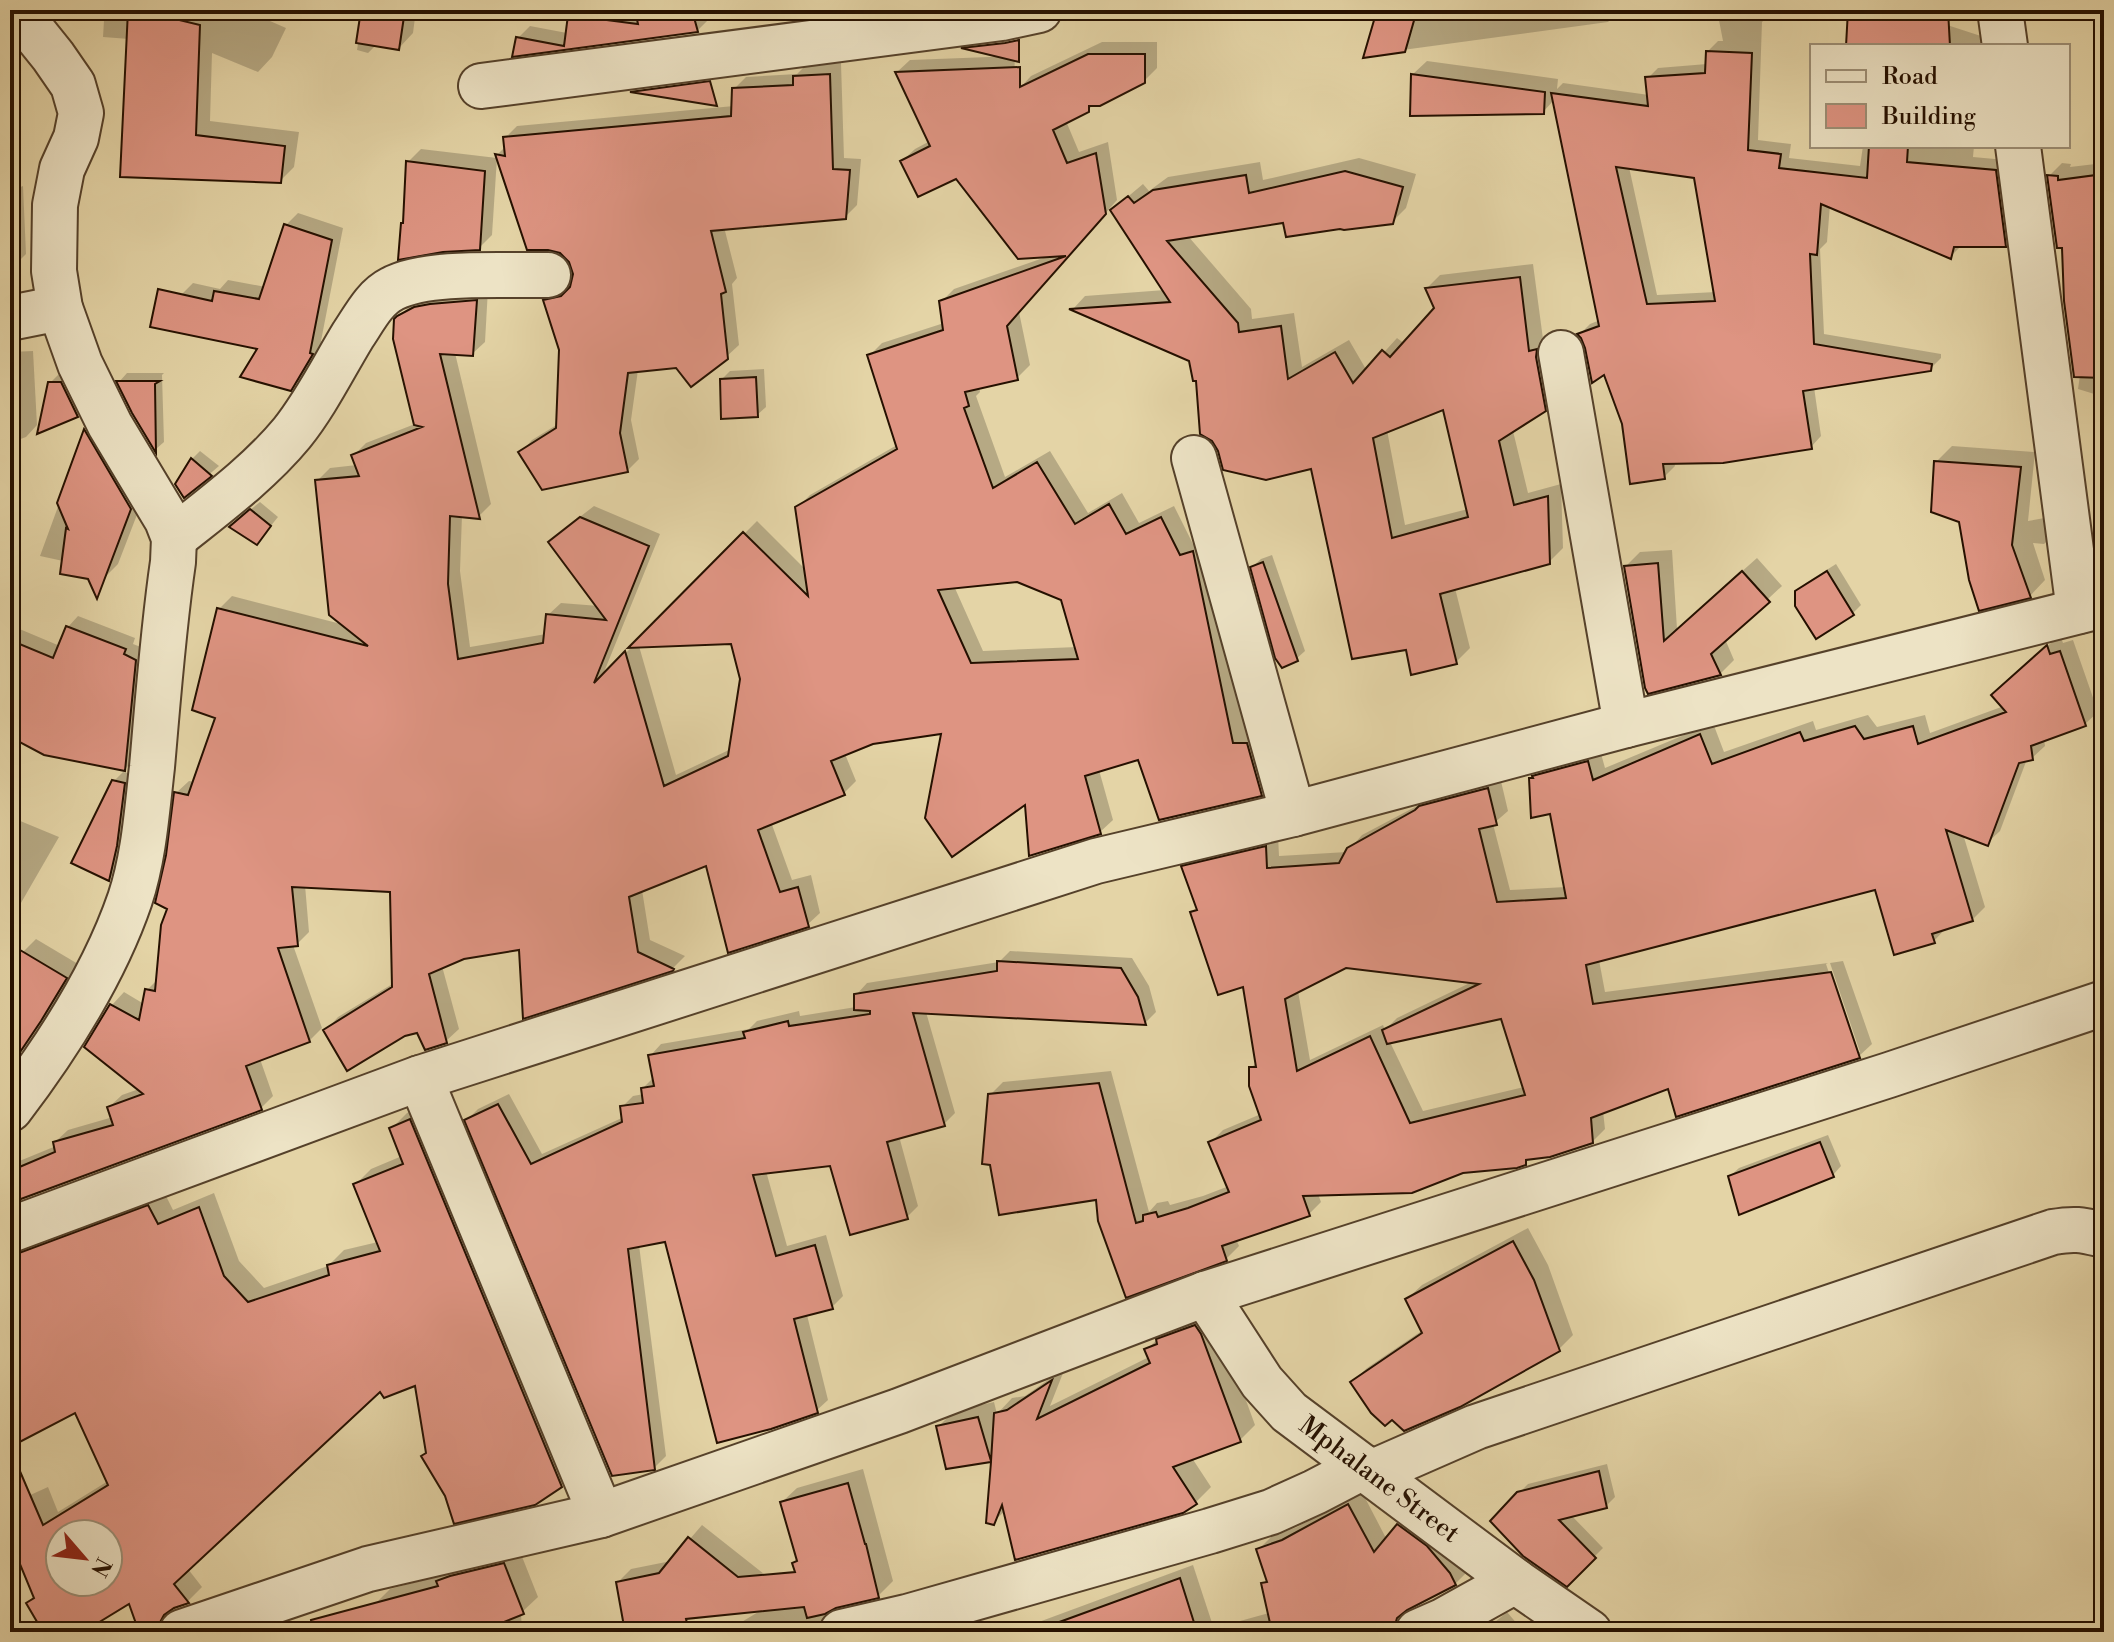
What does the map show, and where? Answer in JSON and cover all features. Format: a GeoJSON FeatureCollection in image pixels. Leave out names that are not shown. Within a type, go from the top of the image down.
{"type":"FeatureCollection","features":[{"type":"Feature","properties":{"kind":"street"},"geometry":{"type":"LineString","coordinates":[[15,1091],[80,1006],[108,952],[131,897],[143,842],[174,538],[167,520],[110,425],[80,364],[60,308],[54,271],[55,205],[62,169],[76,138],[81,113],[73,85],[16,10]]}},
{"type":"Feature","properties":{"kind":"street"},"geometry":{"type":"LineString","coordinates":[[481,86],[1002,18],[1039,10]]}},
{"type":"Feature","properties":{"kind":"street"},"geometry":{"type":"LineString","coordinates":[[2000,10],[2005,44]]}},
{"type":"Feature","properties":{"kind":"street"},"geometry":{"type":"LineString","coordinates":[[10,1230],[420,1078],[1096,861],[1293,814],[1626,725],[2092,608],[2018,148]]}},
{"type":"Feature","properties":{"kind":"street"},"geometry":{"type":"LineString","coordinates":[[174,538],[257,468],[291,434],[366,316],[378,299],[393,288],[437,276],[548,275]]}},
{"type":"Feature","properties":{"kind":"street"},"geometry":{"type":"LineString","coordinates":[[10,318],[60,308]]}},
{"type":"Feature","properties":{"kind":"street"},"geometry":{"type":"LineString","coordinates":[[1561,353],[1626,725]]}},
{"type":"Feature","properties":{"kind":"street"},"geometry":{"type":"LineString","coordinates":[[1194,458],[1293,814]]}},
{"type":"Feature","properties":{"kind":"street"},"geometry":{"type":"LineString","coordinates":[[182,1632],[368,1569],[601,1515],[899,1411],[1205,1294],[2104,1003]]}},
{"type":"Feature","properties":{"kind":"street"},"geometry":{"type":"LineString","coordinates":[[420,1078],[601,1515]]}},
{"type":"Feature","properties":{"kind":"street"},"geometry":{"type":"LineString","coordinates":[[842,1632],[907,1617],[1271,1512],[1476,1427],[2053,1232],[2084,1229],[2104,1235]]}},
{"type":"Feature","properties":{"kind":"street","name":"Mphalane Street"},"geometry":{"type":"LineString","coordinates":[[1205,1294],[1262,1382],[1289,1412],[1515,1581],[1589,1632]]}},
{"type":"Feature","properties":{"kind":"street"},"geometry":{"type":"LineString","coordinates":[[1418,1632],[1515,1581]]}},
{"type":"Feature","properties":{"kind":"building"},"geometry":{"type":"Polygon","coordinates":[[[128,10],[200,25],[196,135],[285,146],[281,183],[120,177],[128,10]]]}},
{"type":"Feature","properties":{"kind":"building"},"geometry":{"type":"Polygon","coordinates":[[[361,10],[405,10],[399,50],[356,43],[361,10]]]}},
{"type":"Feature","properties":{"kind":"building"},"geometry":{"type":"Polygon","coordinates":[[[635,10],[692,10],[698,32],[512,57],[516,37],[564,46],[568,15],[638,24],[635,10]]]}},
{"type":"Feature","properties":{"kind":"building"},"geometry":{"type":"Polygon","coordinates":[[[1377,10],[1417,10],[1405,52],[1363,58],[1377,10]]]}},
{"type":"Feature","properties":{"kind":"building"},"geometry":{"type":"Polygon","coordinates":[[[1848,10],[1948,10],[1950,44],[1846,44],[1848,10]]]}},
{"type":"Feature","properties":{"kind":"building"},"geometry":{"type":"Polygon","coordinates":[[[1019,40],[1019,62],[961,48],[1005,43],[1019,40]]]}},
{"type":"Feature","properties":{"kind":"building"},"geometry":{"type":"Polygon","coordinates":[[[1706,51],[1752,53],[1748,150],[1781,154],[1779,168],[1867,178],[1869,148],[1908,148],[1907,162],[1996,170],[2006,247],[1954,247],[1951,259],[1821,204],[1817,255],[1810,254],[1814,344],[1932,364],[1931,371],[1803,391],[1812,449],[1723,463],[1663,464],[1665,479],[1630,484],[1622,424],[1604,375],[1592,383],[1585,348],[1577,334],[1599,326],[1551,93],[1648,106],[1645,77],[1705,73],[1706,51]],[[1616,167],[1647,304],[1715,301],[1694,178],[1616,167]]]}},
{"type":"Feature","properties":{"kind":"building"},"geometry":{"type":"Polygon","coordinates":[[[1088,54],[1145,54],[1145,83],[1100,106],[1089,106],[1089,112],[1053,130],[1067,163],[1096,153],[1106,214],[1007,326],[1018,380],[965,392],[969,406],[964,408],[993,488],[1037,462],[1075,524],[1109,504],[1126,534],[1161,517],[1180,555],[1193,551],[1233,743],[1247,743],[1262,796],[1159,820],[1138,760],[1085,776],[1101,834],[1029,856],[1025,805],[952,857],[925,818],[941,734],[873,744],[831,761],[845,795],[758,830],[780,892],[798,887],[809,927],[728,953],[706,866],[629,897],[638,952],[673,971],[523,1019],[519,950],[464,959],[429,974],[447,1043],[425,1050],[417,1033],[405,1036],[347,1071],[323,1030],[392,987],[390,892],[292,887],[298,946],[278,948],[310,1042],[246,1066],[262,1110],[10,1203],[10,1171],[55,1152],[53,1142],[113,1125],[107,1107],[143,1094],[84,1047],[110,1004],[139,1020],[145,989],[155,991],[161,925],[167,909],[155,903],[166,855],[174,792],[188,795],[215,718],[192,710],[217,608],[368,646],[329,615],[315,480],[359,476],[351,455],[422,427],[414,425],[393,339],[394,319],[414,307],[477,300],[473,356],[440,354],[480,519],[450,516],[448,584],[458,659],[543,643],[546,614],[606,620],[548,542],[580,517],[649,546],[594,683],[625,651],[664,786],[728,756],[740,679],[731,644],[628,648],[743,532],[808,596],[795,507],[897,449],[867,355],[943,330],[939,301],[1066,256],[1018,259],[956,179],[918,197],[900,161],[930,146],[895,72],[1020,67],[1020,87],[1088,54]],[[1017,582],[938,590],[971,663],[1078,659],[1061,600],[1017,582]]]}},
{"type":"Feature","properties":{"kind":"building"},"geometry":{"type":"Polygon","coordinates":[[[830,74],[833,169],[850,170],[846,219],[711,231],[726,292],[721,294],[728,359],[691,387],[676,368],[628,373],[620,433],[628,472],[542,490],[518,452],[556,428],[559,350],[543,300],[561,296],[570,287],[573,274],[569,262],[560,253],[527,250],[495,154],[505,156],[503,137],[731,116],[732,88],[793,85],[793,76],[830,74]]]}},
{"type":"Feature","properties":{"kind":"building"},"geometry":{"type":"Polygon","coordinates":[[[1411,74],[1545,92],[1544,114],[1410,116],[1411,74]]]}},
{"type":"Feature","properties":{"kind":"building"},"geometry":{"type":"Polygon","coordinates":[[[710,81],[717,106],[630,92],[710,81]]]}},
{"type":"Feature","properties":{"kind":"building"},"geometry":{"type":"Polygon","coordinates":[[[406,161],[485,171],[480,250],[443,252],[398,260],[406,161]]]}},
{"type":"Feature","properties":{"kind":"building"},"geometry":{"type":"Polygon","coordinates":[[[1345,171],[1403,187],[1393,224],[1286,237],[1283,223],[1167,241],[1238,323],[1239,332],[1281,326],[1288,379],[1335,352],[1353,383],[1382,350],[1390,357],[1434,308],[1425,288],[1520,277],[1529,351],[1537,349],[1546,411],[1499,441],[1514,505],[1548,496],[1550,564],[1440,594],[1457,664],[1411,675],[1406,650],[1352,659],[1311,469],[1266,480],[1223,470],[1212,441],[1200,434],[1196,381],[1193,381],[1189,361],[1069,309],[1170,302],[1110,210],[1128,196],[1134,203],[1153,190],[1246,175],[1249,193],[1345,171]],[[1443,410],[1373,438],[1392,538],[1468,517],[1443,410]]]}},
{"type":"Feature","properties":{"kind":"building"},"geometry":{"type":"Polygon","coordinates":[[[2104,174],[2104,378],[2074,377],[2064,301],[2062,248],[2057,248],[2047,175],[2058,176],[2058,180],[2104,174]]]}},
{"type":"Feature","properties":{"kind":"building"},"geometry":{"type":"Polygon","coordinates":[[[284,224],[332,240],[310,353],[313,354],[291,391],[240,377],[257,349],[150,327],[158,289],[212,301],[214,291],[259,299],[284,224]]]}},
{"type":"Feature","properties":{"kind":"building"},"geometry":{"type":"Polygon","coordinates":[[[756,377],[758,417],[721,419],[720,379],[756,377]]]}},
{"type":"Feature","properties":{"kind":"building"},"geometry":{"type":"Polygon","coordinates":[[[116,381],[160,381],[155,384],[156,453],[132,413],[116,381]]]}},
{"type":"Feature","properties":{"kind":"building"},"geometry":{"type":"Polygon","coordinates":[[[48,382],[61,382],[78,417],[37,434],[48,382]]]}},
{"type":"Feature","properties":{"kind":"building"},"geometry":{"type":"Polygon","coordinates":[[[84,429],[131,509],[97,599],[88,579],[60,574],[68,529],[57,503],[84,429]]]}},
{"type":"Feature","properties":{"kind":"building"},"geometry":{"type":"Polygon","coordinates":[[[191,458],[212,476],[184,498],[175,484],[191,458]]]}},
{"type":"Feature","properties":{"kind":"building"},"geometry":{"type":"Polygon","coordinates":[[[1934,461],[2021,467],[2012,545],[2031,598],[1979,611],[1969,580],[1959,522],[1931,512],[1934,461]]]}},
{"type":"Feature","properties":{"kind":"building"},"geometry":{"type":"Polygon","coordinates":[[[250,509],[271,526],[257,545],[229,527],[250,509]]]}},
{"type":"Feature","properties":{"kind":"building"},"geometry":{"type":"Polygon","coordinates":[[[1263,562],[1298,661],[1282,668],[1275,658],[1250,567],[1263,562]]]}},
{"type":"Feature","properties":{"kind":"building"},"geometry":{"type":"Polygon","coordinates":[[[1658,563],[1664,641],[1742,571],[1770,602],[1711,654],[1721,675],[1648,694],[1624,566],[1658,563]]]}},
{"type":"Feature","properties":{"kind":"building"},"geometry":{"type":"Polygon","coordinates":[[[1827,571],[1854,615],[1816,639],[1795,606],[1795,591],[1827,571]]]}},
{"type":"Feature","properties":{"kind":"building"},"geometry":{"type":"Polygon","coordinates":[[[66,626],[126,649],[124,654],[136,660],[125,771],[44,755],[10,737],[10,640],[53,658],[66,626]]]}},
{"type":"Feature","properties":{"kind":"building"},"geometry":{"type":"Polygon","coordinates":[[[2047,645],[2050,654],[2060,651],[2086,726],[2031,746],[2033,760],[2019,763],[1988,846],[1946,830],[1973,921],[1932,934],[1935,943],[1894,955],[1875,890],[1586,965],[1593,1004],[1831,972],[1860,1058],[1676,1117],[1668,1089],[1591,1118],[1593,1143],[1550,1157],[1526,1160],[1526,1165],[1517,1168],[1463,1173],[1412,1193],[1303,1196],[1310,1216],[1222,1246],[1227,1261],[1126,1298],[1098,1221],[1096,1200],[999,1215],[990,1165],[982,1164],[988,1094],[1099,1083],[1136,1223],[1143,1221],[1143,1215],[1156,1212],[1158,1217],[1229,1192],[1208,1142],[1261,1120],[1249,1086],[1249,1067],[1256,1067],[1243,987],[1218,995],[1190,912],[1197,910],[1181,866],[1266,846],[1267,868],[1339,863],[1347,848],[1419,806],[1488,788],[1497,825],[1479,829],[1497,902],[1566,898],[1550,814],[1531,818],[1529,778],[1532,776],[1588,761],[1593,780],[1700,734],[1712,764],[1800,732],[1804,741],[1855,726],[1864,739],[1913,726],[1918,744],[2006,712],[1991,695],[2047,645]],[[1346,968],[1285,999],[1297,1071],[1370,1036],[1410,1123],[1525,1095],[1501,1019],[1387,1044],[1382,1030],[1479,984],[1346,968]]]}},
{"type":"Feature","properties":{"kind":"building"},"geometry":{"type":"Polygon","coordinates":[[[112,780],[125,783],[109,881],[71,863],[112,780]]]}},
{"type":"Feature","properties":{"kind":"building"},"geometry":{"type":"Polygon","coordinates":[[[10,944],[67,978],[10,1067],[10,944]]]}},
{"type":"Feature","properties":{"kind":"building"},"geometry":{"type":"Polygon","coordinates":[[[997,961],[1121,968],[1138,997],[1146,1025],[913,1013],[945,1126],[887,1142],[908,1219],[850,1235],[830,1166],[753,1175],[776,1256],[815,1245],[833,1309],[794,1319],[818,1413],[717,1443],[665,1242],[628,1249],[655,1470],[612,1476],[464,1120],[498,1104],[531,1164],[622,1122],[620,1106],[643,1103],[641,1088],[654,1086],[648,1055],[745,1038],[743,1032],[788,1021],[789,1026],[870,1014],[870,1011],[854,1010],[854,994],[997,971],[997,961]]]}},
{"type":"Feature","properties":{"kind":"building"},"geometry":{"type":"Polygon","coordinates":[[[410,1119],[562,1487],[535,1505],[454,1524],[445,1496],[421,1456],[426,1453],[415,1386],[384,1398],[380,1392],[174,1584],[189,1603],[164,1615],[158,1632],[139,1632],[129,1604],[83,1632],[43,1632],[26,1603],[34,1598],[10,1540],[10,1448],[44,1524],[44,1598],[124,1598],[124,1518],[54,1518],[108,1485],[75,1413],[10,1447],[10,1254],[148,1205],[158,1224],[199,1207],[224,1276],[248,1302],[329,1275],[327,1265],[380,1251],[353,1184],[403,1164],[389,1128],[410,1119]]]}},
{"type":"Feature","properties":{"kind":"building"},"geometry":{"type":"Polygon","coordinates":[[[1820,1142],[1834,1177],[1739,1215],[1728,1176],[1820,1142]]]}},
{"type":"Feature","properties":{"kind":"building"},"geometry":{"type":"Polygon","coordinates":[[[1513,1241],[1534,1280],[1560,1351],[1460,1407],[1404,1431],[1392,1420],[1385,1426],[1371,1413],[1350,1382],[1422,1333],[1405,1299],[1513,1241]]]}},
{"type":"Feature","properties":{"kind":"building"},"geometry":{"type":"Polygon","coordinates":[[[1195,1325],[1241,1442],[1173,1467],[1197,1504],[1183,1513],[1015,1560],[1002,1505],[994,1525],[986,1523],[991,1462],[946,1469],[936,1426],[978,1417],[991,1461],[994,1413],[1007,1410],[1052,1380],[1037,1419],[1150,1363],[1144,1349],[1157,1344],[1156,1339],[1195,1325]]]}},
{"type":"Feature","properties":{"kind":"building"},"geometry":{"type":"Polygon","coordinates":[[[1599,1471],[1607,1508],[1559,1520],[1596,1558],[1567,1587],[1523,1556],[1490,1521],[1517,1492],[1599,1471]]]}},
{"type":"Feature","properties":{"kind":"building"},"geometry":{"type":"Polygon","coordinates":[[[848,1483],[879,1598],[807,1618],[804,1607],[686,1619],[689,1632],[625,1632],[616,1582],[659,1573],[688,1537],[738,1577],[795,1572],[792,1563],[797,1561],[780,1502],[848,1483]]]}},
{"type":"Feature","properties":{"kind":"building"},"geometry":{"type":"Polygon","coordinates":[[[1348,1504],[1374,1552],[1397,1524],[1427,1546],[1456,1585],[1407,1610],[1397,1618],[1393,1632],[1272,1632],[1261,1583],[1267,1582],[1256,1549],[1282,1540],[1348,1504]]]}},
{"type":"Feature","properties":{"kind":"building"},"geometry":{"type":"Polygon","coordinates":[[[504,1563],[524,1614],[479,1632],[313,1632],[311,1620],[438,1586],[436,1581],[450,1576],[504,1563]]]}},
{"type":"Feature","properties":{"kind":"building"},"geometry":{"type":"Polygon","coordinates":[[[1180,1578],[1197,1632],[1044,1632],[1043,1628],[1180,1578]]]}}]}
